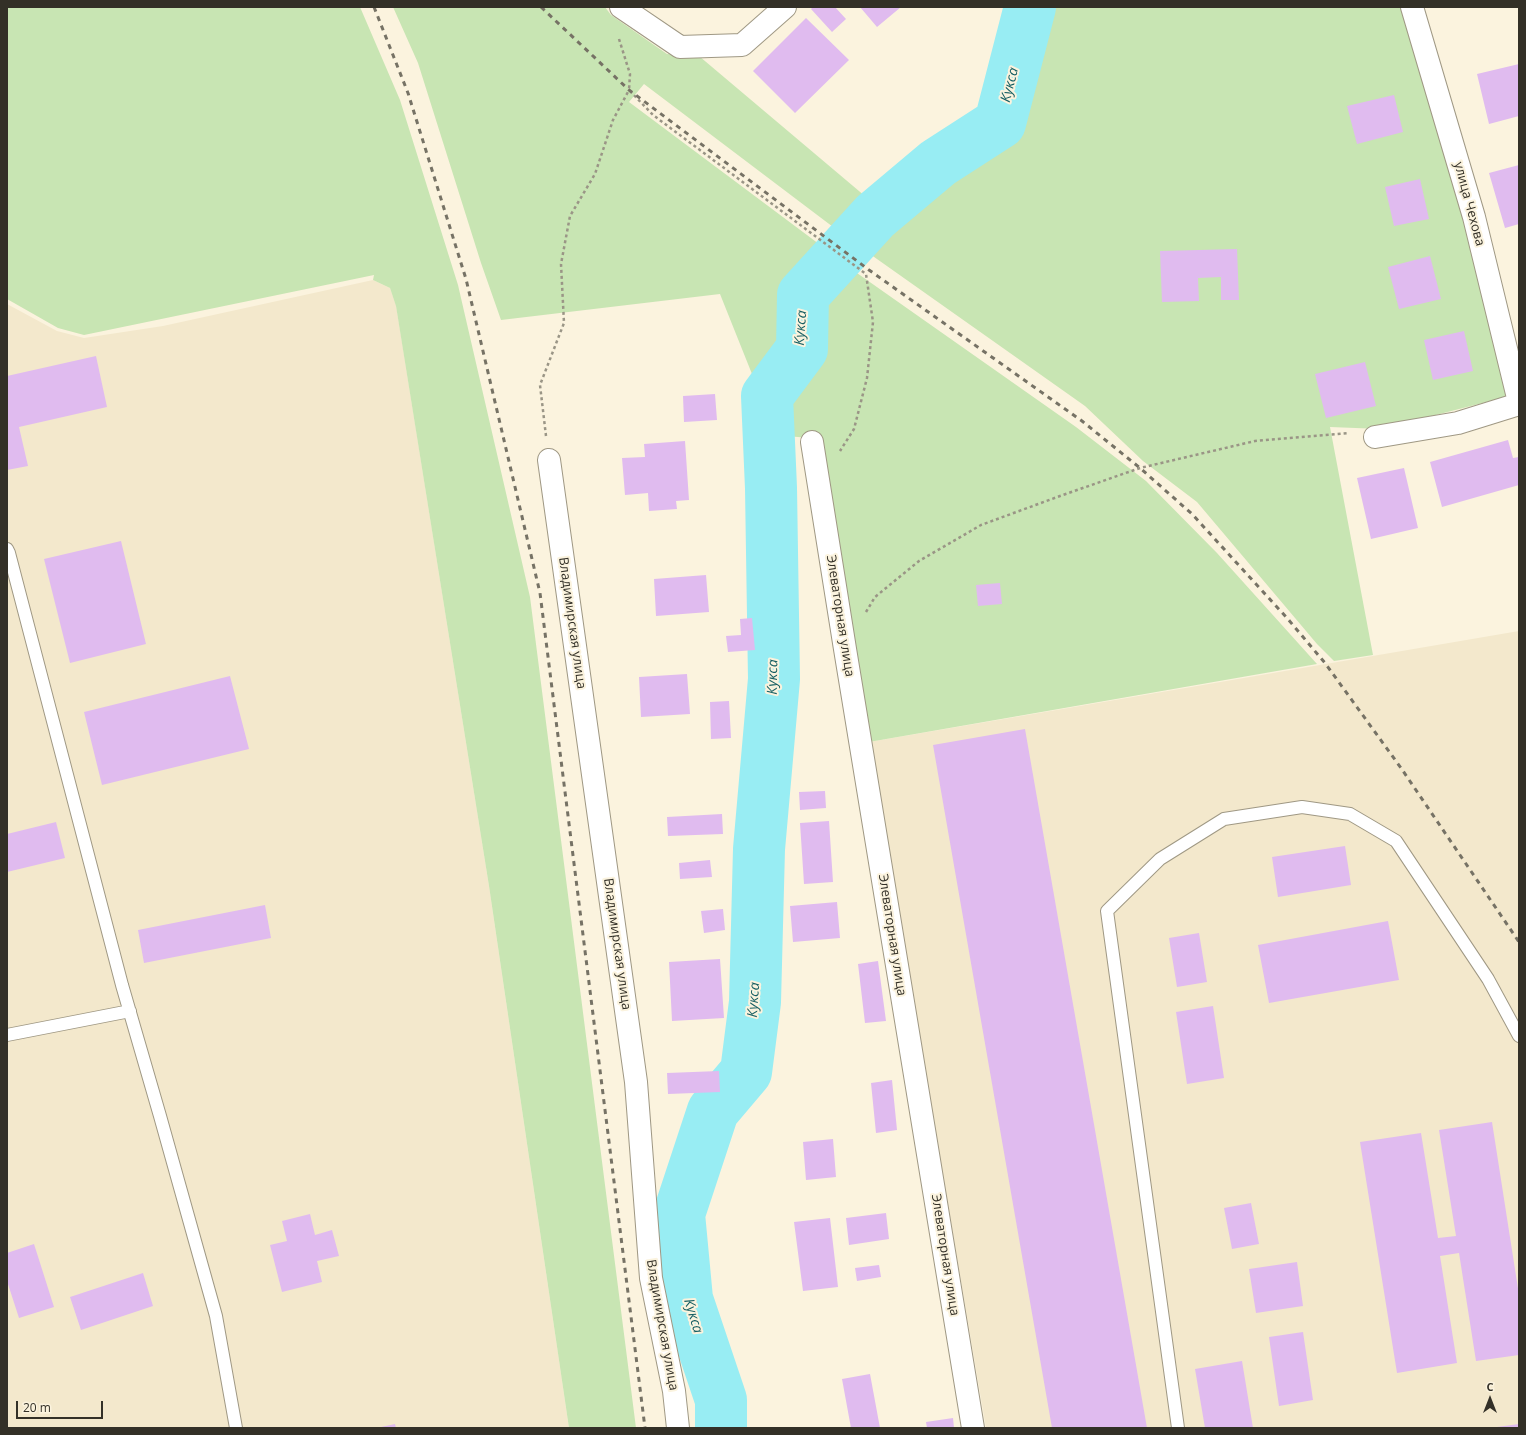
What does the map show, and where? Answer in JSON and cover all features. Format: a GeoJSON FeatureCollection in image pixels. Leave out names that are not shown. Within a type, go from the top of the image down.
{"type":"FeatureCollection","features":[{"type":"Feature","properties":{"kind":"street"},"geometry":{"type":"LineString","coordinates":[[621,7],[680,47],[742,45],[785,7]]}},
{"type":"Feature","properties":{"kind":"street","name":"улица Чехова"},"geometry":{"type":"LineString","coordinates":[[1375,437],[1458,424],[1519,403],[1474,217],[1412,7]]}},
{"type":"Feature","properties":{"kind":"street","name":"Элеваторная улица"},"geometry":{"type":"LineString","coordinates":[[812,442],[973,1428]]}},
{"type":"Feature","properties":{"kind":"street","name":"Владимирская улица"},"geometry":{"type":"LineString","coordinates":[[549,460],[636,1082],[651,1278],[674,1391],[678,1428]]}},
{"type":"Feature","properties":{"kind":"lane"},"geometry":{"type":"LineString","coordinates":[[7,549],[130,1011],[216,1316],[236,1428]]}},
{"type":"Feature","properties":{"kind":"lane"},"geometry":{"type":"LineString","coordinates":[[1178,1428],[1107,911],[1160,859],[1224,819],[1302,807],[1350,814],[1396,841],[1488,979],[1519,1036]]}},
{"type":"Feature","properties":{"kind":"lane"},"geometry":{"type":"LineString","coordinates":[[7,1035],[130,1011]]}},
{"type":"Feature","properties":{"kind":"path"},"geometry":{"type":"LineString","coordinates":[[549,460],[540,385],[564,323],[561,264],[570,216],[595,174],[613,120],[629,90],[630,74],[619,39],[621,7]]}},
{"type":"Feature","properties":{"kind":"path"},"geometry":{"type":"LineString","coordinates":[[629,90],[653,115],[866,274],[874,322],[867,378],[854,429],[819,483]]}},
{"type":"Feature","properties":{"kind":"path"},"geometry":{"type":"LineString","coordinates":[[845,649],[875,597],[919,561],[981,526],[1140,468],[1255,441],[1350,433],[1375,437]]}},
{"type":"Feature","properties":{"kind":"shaded area"},"geometry":{"type":"Polygon","coordinates":[[[373,280],[390,288],[396,305],[489,886],[569,1428],[7,1428],[7,304],[57,331],[84,338],[163,326],[373,280]]]}},
{"type":"Feature","properties":{"kind":"shaded area"},"geometry":{"type":"Polygon","coordinates":[[[1519,631],[1519,1428],[986,1428],[869,742],[1519,631]]]}},
{"type":"Feature","properties":{"kind":"green space"},"geometry":{"type":"Polygon","coordinates":[[[7,7],[360,7],[400,100],[458,285],[530,597],[636,1428],[569,1428],[489,886],[396,306],[390,288],[373,280],[374,275],[84,335],[58,328],[7,299],[7,7]]]}},
{"type":"Feature","properties":{"kind":"green space"},"geometry":{"type":"Polygon","coordinates":[[[393,7],[605,7],[611,15],[667,54],[699,56],[872,202],[841,233],[644,84],[629,102],[823,247],[793,283],[786,316],[791,349],[758,389],[720,294],[501,320],[481,263],[418,63],[393,7]]]}},
{"type":"Feature","properties":{"kind":"green space"},"geometry":{"type":"Polygon","coordinates":[[[1040,7],[1405,7],[1469,235],[1506,397],[1381,429],[1330,427],[1373,655],[1334,661],[1317,644],[1197,502],[1143,461],[1085,406],[860,247],[944,178],[1008,133],[1040,7]]]}},
{"type":"Feature","properties":{"kind":"green space"},"geometry":{"type":"Polygon","coordinates":[[[847,266],[1076,427],[1146,481],[1217,553],[1317,664],[869,742],[822,439],[786,436],[787,392],[810,362],[815,302],[847,266]]]}},
{"type":"Feature","properties":{"kind":"building"},"geometry":{"type":"Polygon","coordinates":[[[813,7],[835,7],[846,19],[832,32],[811,9],[813,7]]]}},
{"type":"Feature","properties":{"kind":"building"},"geometry":{"type":"Polygon","coordinates":[[[860,7],[901,7],[877,27],[860,7]]]}},
{"type":"Feature","properties":{"kind":"building"},"geometry":{"type":"Polygon","coordinates":[[[806,18],[849,60],[795,113],[753,71],[806,18]]]}},
{"type":"Feature","properties":{"kind":"building"},"geometry":{"type":"Polygon","coordinates":[[[1519,64],[1519,116],[1489,124],[1477,74],[1519,64]]]}},
{"type":"Feature","properties":{"kind":"building"},"geometry":{"type":"Polygon","coordinates":[[[1394,95],[1403,132],[1357,144],[1347,106],[1394,95]]]}},
{"type":"Feature","properties":{"kind":"building"},"geometry":{"type":"Polygon","coordinates":[[[1519,165],[1519,224],[1505,228],[1489,173],[1519,165]]]}},
{"type":"Feature","properties":{"kind":"building"},"geometry":{"type":"Polygon","coordinates":[[[1420,179],[1429,219],[1394,226],[1385,187],[1420,179]]]}},
{"type":"Feature","properties":{"kind":"building"},"geometry":{"type":"Polygon","coordinates":[[[1237,249],[1239,300],[1221,300],[1221,277],[1198,278],[1199,301],[1162,302],[1160,251],[1237,249]]]}},
{"type":"Feature","properties":{"kind":"building"},"geometry":{"type":"Polygon","coordinates":[[[1430,256],[1441,299],[1399,309],[1388,267],[1430,256]]]}},
{"type":"Feature","properties":{"kind":"building"},"geometry":{"type":"Polygon","coordinates":[[[1464,331],[1473,371],[1433,380],[1424,340],[1464,331]]]}},
{"type":"Feature","properties":{"kind":"building"},"geometry":{"type":"Polygon","coordinates":[[[96,356],[107,407],[19,427],[28,466],[7,470],[7,376],[96,356]]]}},
{"type":"Feature","properties":{"kind":"building"},"geometry":{"type":"Polygon","coordinates":[[[1365,362],[1376,406],[1326,418],[1315,374],[1365,362]]]}},
{"type":"Feature","properties":{"kind":"building"},"geometry":{"type":"Polygon","coordinates":[[[715,394],[717,420],[684,422],[683,396],[715,394]]]}},
{"type":"Feature","properties":{"kind":"building"},"geometry":{"type":"Polygon","coordinates":[[[1508,440],[1513,458],[1519,457],[1519,485],[1442,507],[1430,462],[1508,440]]]}},
{"type":"Feature","properties":{"kind":"building"},"geometry":{"type":"Polygon","coordinates":[[[685,441],[689,500],[676,501],[677,509],[649,511],[648,493],[625,495],[622,458],[645,457],[644,444],[685,441]]]}},
{"type":"Feature","properties":{"kind":"building"},"geometry":{"type":"Polygon","coordinates":[[[1404,468],[1418,528],[1371,539],[1357,478],[1404,468]]]}},
{"type":"Feature","properties":{"kind":"building"},"geometry":{"type":"Polygon","coordinates":[[[121,541],[146,644],[70,663],[44,559],[121,541]]]}},
{"type":"Feature","properties":{"kind":"building"},"geometry":{"type":"Polygon","coordinates":[[[706,575],[709,612],[656,616],[654,579],[706,575]]]}},
{"type":"Feature","properties":{"kind":"building"},"geometry":{"type":"Polygon","coordinates":[[[1000,583],[1002,604],[978,606],[976,585],[1000,583]]]}},
{"type":"Feature","properties":{"kind":"building"},"geometry":{"type":"Polygon","coordinates":[[[752,618],[755,650],[728,652],[726,636],[741,635],[740,619],[752,618]]]}},
{"type":"Feature","properties":{"kind":"building"},"geometry":{"type":"Polygon","coordinates":[[[687,674],[690,714],[641,717],[639,677],[687,674]]]}},
{"type":"Feature","properties":{"kind":"building"},"geometry":{"type":"Polygon","coordinates":[[[230,676],[249,749],[102,785],[84,712],[230,676]]]}},
{"type":"Feature","properties":{"kind":"building"},"geometry":{"type":"Polygon","coordinates":[[[729,701],[731,738],[711,739],[710,702],[729,701]]]}},
{"type":"Feature","properties":{"kind":"building"},"geometry":{"type":"Polygon","coordinates":[[[1025,729],[1147,1428],[1052,1428],[933,745],[1025,729]]]}},
{"type":"Feature","properties":{"kind":"building"},"geometry":{"type":"Polygon","coordinates":[[[825,791],[826,808],[800,810],[799,792],[825,791]]]}},
{"type":"Feature","properties":{"kind":"building"},"geometry":{"type":"Polygon","coordinates":[[[722,814],[723,834],[668,836],[667,817],[722,814]]]}},
{"type":"Feature","properties":{"kind":"building"},"geometry":{"type":"Polygon","coordinates":[[[829,821],[833,882],[804,884],[800,823],[829,821]]]}},
{"type":"Feature","properties":{"kind":"building"},"geometry":{"type":"Polygon","coordinates":[[[56,822],[65,858],[7,872],[7,834],[56,822]]]}},
{"type":"Feature","properties":{"kind":"building"},"geometry":{"type":"Polygon","coordinates":[[[1345,846],[1351,885],[1278,897],[1272,857],[1345,846]]]}},
{"type":"Feature","properties":{"kind":"building"},"geometry":{"type":"Polygon","coordinates":[[[710,860],[712,877],[680,879],[679,863],[710,860]]]}},
{"type":"Feature","properties":{"kind":"building"},"geometry":{"type":"Polygon","coordinates":[[[837,902],[840,938],[793,942],[790,906],[837,902]]]}},
{"type":"Feature","properties":{"kind":"building"},"geometry":{"type":"Polygon","coordinates":[[[265,905],[271,938],[144,963],[138,930],[265,905]]]}},
{"type":"Feature","properties":{"kind":"building"},"geometry":{"type":"Polygon","coordinates":[[[723,909],[725,930],[704,933],[701,911],[723,909]]]}},
{"type":"Feature","properties":{"kind":"building"},"geometry":{"type":"Polygon","coordinates":[[[1388,921],[1399,980],[1269,1003],[1258,945],[1388,921]]]}},
{"type":"Feature","properties":{"kind":"building"},"geometry":{"type":"Polygon","coordinates":[[[1199,933],[1207,982],[1177,987],[1169,938],[1199,933]]]}},
{"type":"Feature","properties":{"kind":"building"},"geometry":{"type":"Polygon","coordinates":[[[720,959],[724,1018],[672,1021],[669,962],[720,959]]]}},
{"type":"Feature","properties":{"kind":"building"},"geometry":{"type":"Polygon","coordinates":[[[878,961],[886,1021],[865,1023],[858,964],[878,961]]]}},
{"type":"Feature","properties":{"kind":"building"},"geometry":{"type":"Polygon","coordinates":[[[1213,1006],[1224,1078],[1187,1084],[1176,1012],[1213,1006]]]}},
{"type":"Feature","properties":{"kind":"building"},"geometry":{"type":"Polygon","coordinates":[[[719,1071],[720,1092],[668,1094],[667,1073],[719,1071]]]}},
{"type":"Feature","properties":{"kind":"building"},"geometry":{"type":"Polygon","coordinates":[[[892,1080],[897,1130],[876,1133],[871,1083],[892,1080]]]}},
{"type":"Feature","properties":{"kind":"building"},"geometry":{"type":"Polygon","coordinates":[[[1492,1122],[1519,1295],[1519,1355],[1476,1361],[1459,1253],[1440,1256],[1457,1363],[1397,1373],[1360,1142],[1421,1133],[1438,1238],[1456,1236],[1439,1130],[1492,1122]]]}},
{"type":"Feature","properties":{"kind":"building"},"geometry":{"type":"Polygon","coordinates":[[[833,1139],[836,1177],[806,1180],[803,1142],[833,1139]]]}},
{"type":"Feature","properties":{"kind":"building"},"geometry":{"type":"Polygon","coordinates":[[[1251,1203],[1259,1244],[1232,1249],[1224,1208],[1251,1203]]]}},
{"type":"Feature","properties":{"kind":"building"},"geometry":{"type":"Polygon","coordinates":[[[886,1213],[889,1239],[849,1245],[846,1218],[886,1213]]]}},
{"type":"Feature","properties":{"kind":"building"},"geometry":{"type":"Polygon","coordinates":[[[310,1214],[315,1235],[332,1230],[339,1256],[317,1261],[322,1282],[282,1292],[270,1245],[287,1241],[282,1221],[310,1214]]]}},
{"type":"Feature","properties":{"kind":"building"},"geometry":{"type":"Polygon","coordinates":[[[830,1218],[838,1287],[803,1291],[794,1222],[830,1218]]]}},
{"type":"Feature","properties":{"kind":"building"},"geometry":{"type":"Polygon","coordinates":[[[34,1244],[54,1307],[19,1318],[7,1281],[7,1253],[34,1244]]]}},
{"type":"Feature","properties":{"kind":"building"},"geometry":{"type":"Polygon","coordinates":[[[1297,1262],[1303,1306],[1256,1313],[1249,1269],[1297,1262]]]}},
{"type":"Feature","properties":{"kind":"building"},"geometry":{"type":"Polygon","coordinates":[[[879,1265],[881,1277],[857,1281],[855,1268],[879,1265]]]}},
{"type":"Feature","properties":{"kind":"building"},"geometry":{"type":"Polygon","coordinates":[[[143,1273],[153,1306],[81,1330],[70,1297],[143,1273]]]}},
{"type":"Feature","properties":{"kind":"building"},"geometry":{"type":"Polygon","coordinates":[[[1303,1332],[1313,1400],[1279,1406],[1269,1337],[1303,1332]]]}},
{"type":"Feature","properties":{"kind":"building"},"geometry":{"type":"Polygon","coordinates":[[[1242,1361],[1253,1428],[1205,1428],[1195,1369],[1242,1361]]]}},
{"type":"Feature","properties":{"kind":"building"},"geometry":{"type":"Polygon","coordinates":[[[870,1374],[880,1428],[851,1428],[842,1379],[870,1374]]]}},
{"type":"Feature","properties":{"kind":"building"},"geometry":{"type":"Polygon","coordinates":[[[953,1418],[954,1428],[927,1428],[926,1422],[953,1418]]]}},
{"type":"Feature","properties":{"kind":"building"},"geometry":{"type":"Polygon","coordinates":[[[395,1424],[396,1428],[381,1428],[381,1427],[395,1424]]]}},
{"type":"Feature","properties":{"kind":"building"},"geometry":{"type":"Polygon","coordinates":[[[1519,1424],[1519,1428],[1497,1428],[1497,1427],[1519,1424]]]}},
{"type":"Feature","properties":{"kind":"waterway","name":"Кукса"},"geometry":{"type":"LineString","coordinates":[[721,1428],[721,1400],[687,1299],[679,1214],[713,1111],[746,1072],[755,1002],[759,849],[774,679],[771,488],[767,396],[802,349],[803,295],[875,216],[938,163],[1000,123],[1030,7]]}},
{"type":"Feature","properties":{"kind":"railway"},"geometry":{"type":"LineString","coordinates":[[374,7],[408,93],[466,279],[540,593],[645,1428]]}},
{"type":"Feature","properties":{"kind":"railway"},"geometry":{"type":"LineString","coordinates":[[541,7],[629,90],[869,270],[1082,421],[1140,468],[1192,514],[1287,618],[1325,663],[1401,768],[1519,942]]}}]}
